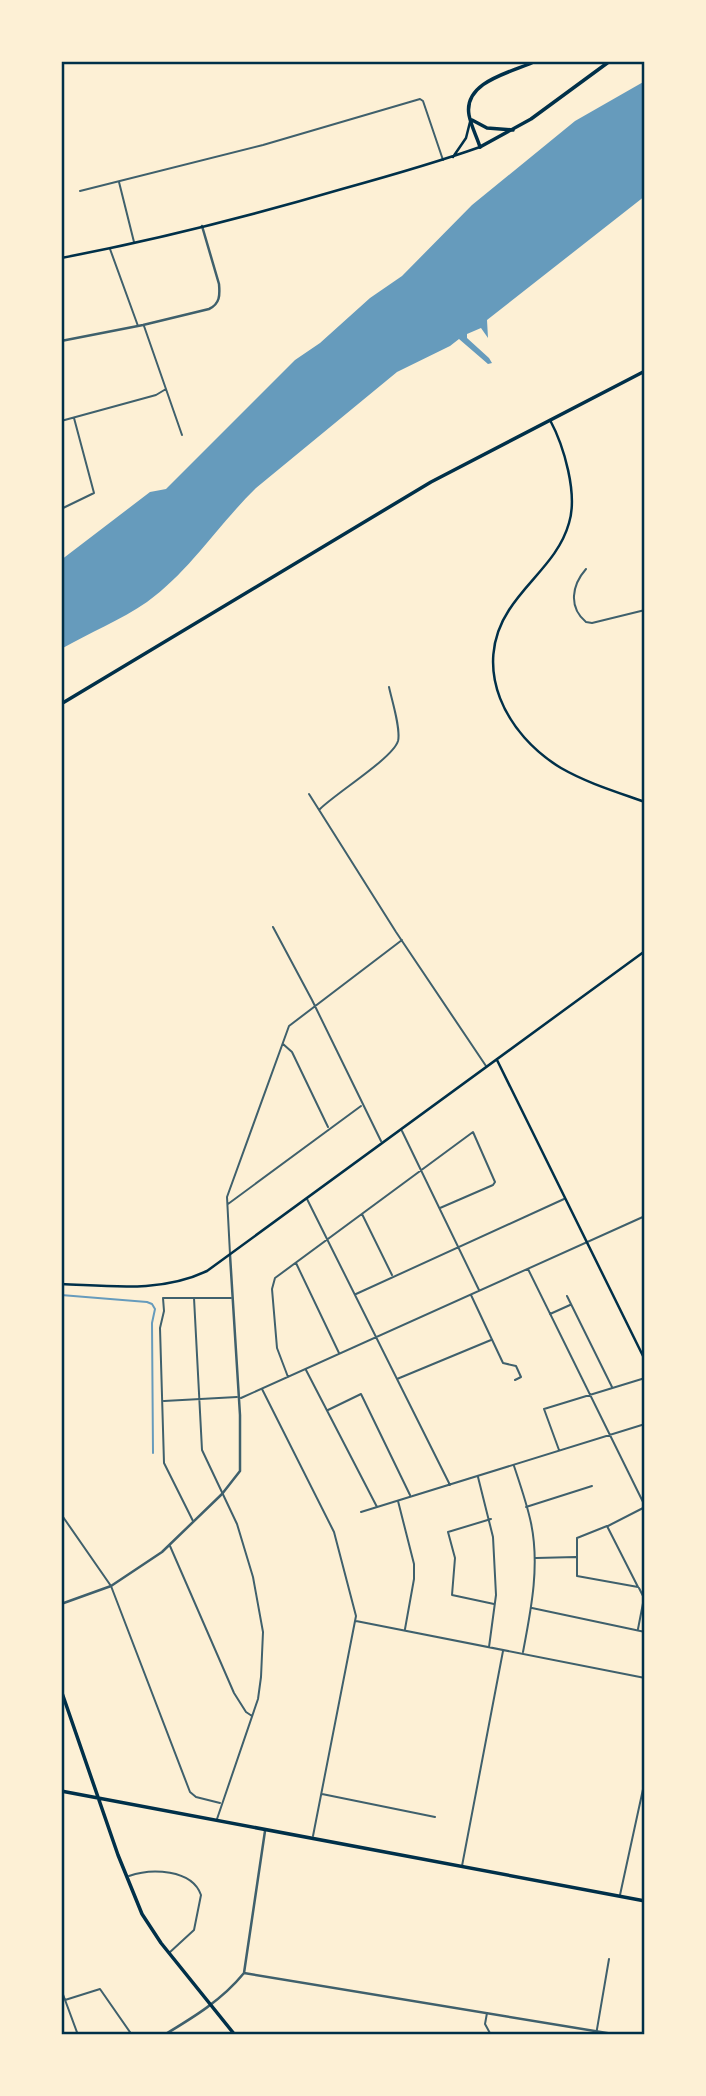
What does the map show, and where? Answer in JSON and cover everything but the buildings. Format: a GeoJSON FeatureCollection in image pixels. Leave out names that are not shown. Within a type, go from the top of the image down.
{"type":"FeatureCollection","features":[{"type":"Feature","properties":{"kind":"main road"},"geometry":{"type":"LineString","coordinates":[[453,156],[466,138],[470,103],[476,89],[536,61]]}},
{"type":"Feature","properties":{"kind":"main road"},"geometry":{"type":"LineString","coordinates":[[61,258],[134,243],[318,196],[480,147],[513,130],[611,61]]}},
{"type":"Feature","properties":{"kind":"main road"},"geometry":{"type":"LineString","coordinates":[[470,119],[486,128],[513,130]]}},
{"type":"Feature","properties":{"kind":"main road"},"geometry":{"type":"LineString","coordinates":[[470,119],[480,147]]}},
{"type":"Feature","properties":{"kind":"main road"},"geometry":{"type":"LineString","coordinates":[[61,704],[431,482],[645,371]]}},
{"type":"Feature","properties":{"kind":"main road"},"geometry":{"type":"LineString","coordinates":[[550,420],[572,487],[572,514],[557,551],[510,607],[501,623],[492,646],[495,682],[511,720],[528,742],[547,759],[574,775],[645,802]]}},
{"type":"Feature","properties":{"kind":"main road"},"geometry":{"type":"LineString","coordinates":[[61,1284],[164,1286],[196,1276],[230,1255],[645,951]]}},
{"type":"Feature","properties":{"kind":"main road"},"geometry":{"type":"LineString","coordinates":[[497,1059],[645,1360]]}},
{"type":"Feature","properties":{"kind":"main road"},"geometry":{"type":"LineString","coordinates":[[61,1690],[127,1877],[146,1921],[169,1954],[235,2035]]}},
{"type":"Feature","properties":{"kind":"main road"},"geometry":{"type":"LineString","coordinates":[[61,1791],[645,1901]]}},
{"type":"Feature","properties":{"kind":"street"},"geometry":{"type":"LineString","coordinates":[[79,191],[262,145],[420,99],[423,101],[443,160]]}},
{"type":"Feature","properties":{"kind":"street"},"geometry":{"type":"LineString","coordinates":[[119,181],[134,243]]}},
{"type":"Feature","properties":{"kind":"street"},"geometry":{"type":"LineString","coordinates":[[61,341],[144,325],[209,309],[217,303],[219,284],[202,226]]}},
{"type":"Feature","properties":{"kind":"street"},"geometry":{"type":"LineString","coordinates":[[110,248],[138,326]]}},
{"type":"Feature","properties":{"kind":"street"},"geometry":{"type":"LineString","coordinates":[[144,325],[182,435]]}},
{"type":"Feature","properties":{"kind":"street"},"geometry":{"type":"LineString","coordinates":[[61,421],[156,396],[166,389]]}},
{"type":"Feature","properties":{"kind":"street"},"geometry":{"type":"LineString","coordinates":[[61,509],[94,493],[74,418]]}},
{"type":"Feature","properties":{"kind":"street"},"geometry":{"type":"LineString","coordinates":[[586,569],[576,580],[573,592],[579,612],[586,622],[592,623],[645,610]]}},
{"type":"Feature","properties":{"kind":"street"},"geometry":{"type":"LineString","coordinates":[[320,810],[389,754],[397,743],[398,732],[389,687]]}},
{"type":"Feature","properties":{"kind":"street"},"geometry":{"type":"LineString","coordinates":[[310,794],[486,1067]]}},
{"type":"Feature","properties":{"kind":"street"},"geometry":{"type":"LineString","coordinates":[[272,927],[382,1143]]}},
{"type":"Feature","properties":{"kind":"street"},"geometry":{"type":"LineString","coordinates":[[61,1604],[111,1586],[170,1545],[237,1477],[241,1468],[227,1204],[231,1186],[289,1026],[402,940]]}},
{"type":"Feature","properties":{"kind":"street"},"geometry":{"type":"LineString","coordinates":[[282,1044],[292,1052],[329,1129]]}},
{"type":"Feature","properties":{"kind":"street"},"geometry":{"type":"LineString","coordinates":[[227,1204],[363,1105]]}},
{"type":"Feature","properties":{"kind":"street"},"geometry":{"type":"LineString","coordinates":[[401,1129],[480,1290]]}},
{"type":"Feature","properties":{"kind":"street"},"geometry":{"type":"LineString","coordinates":[[288,1377],[277,1348],[273,1283],[275,1278],[473,1132],[494,1185],[440,1208]]}},
{"type":"Feature","properties":{"kind":"street"},"geometry":{"type":"LineString","coordinates":[[355,1294],[567,1198]]}},
{"type":"Feature","properties":{"kind":"street"},"geometry":{"type":"LineString","coordinates":[[307,1199],[450,1485]]}},
{"type":"Feature","properties":{"kind":"street"},"geometry":{"type":"LineString","coordinates":[[361,1213],[393,1277]]}},
{"type":"Feature","properties":{"kind":"street"},"geometry":{"type":"LineString","coordinates":[[164,1401],[238,1398],[262,1389],[645,1216]]}},
{"type":"Feature","properties":{"kind":"street"},"geometry":{"type":"LineString","coordinates":[[295,1263],[340,1354]]}},
{"type":"Feature","properties":{"kind":"street"},"geometry":{"type":"LineString","coordinates":[[528,1269],[645,1506],[607,1526],[578,1537],[578,1576],[638,1587]]}},
{"type":"Feature","properties":{"kind":"street"},"geometry":{"type":"LineString","coordinates":[[471,1295],[503,1363],[516,1366],[522,1377],[515,1380]]}},
{"type":"Feature","properties":{"kind":"street"},"geometry":{"type":"LineString","coordinates":[[567,1296],[613,1388]]}},
{"type":"Feature","properties":{"kind":"street"},"geometry":{"type":"LineString","coordinates":[[194,1522],[165,1469],[160,1328],[164,1311],[163,1298],[232,1298]]}},
{"type":"Feature","properties":{"kind":"street"},"geometry":{"type":"LineString","coordinates":[[194,1298],[202,1450],[237,1524],[247,1556],[263,1632],[260,1690],[217,1820]]}},
{"type":"Feature","properties":{"kind":"street"},"geometry":{"type":"LineString","coordinates":[[550,1314],[571,1304]]}},
{"type":"Feature","properties":{"kind":"street"},"geometry":{"type":"LineString","coordinates":[[397,1380],[492,1339]]}},
{"type":"Feature","properties":{"kind":"street"},"geometry":{"type":"LineString","coordinates":[[305,1369],[377,1507]]}},
{"type":"Feature","properties":{"kind":"street"},"geometry":{"type":"LineString","coordinates":[[559,1450],[544,1409],[645,1378]]}},
{"type":"Feature","properties":{"kind":"street"},"geometry":{"type":"LineString","coordinates":[[262,1389],[334,1532],[355,1609],[355,1621],[312,1838]]}},
{"type":"Feature","properties":{"kind":"street"},"geometry":{"type":"LineString","coordinates":[[327,1410],[360,1394],[411,1497]]}},
{"type":"Feature","properties":{"kind":"street"},"geometry":{"type":"LineString","coordinates":[[361,1512],[645,1424]]}},
{"type":"Feature","properties":{"kind":"street"},"geometry":{"type":"LineString","coordinates":[[514,1465],[531,1523],[534,1558],[534,1591],[523,1654]]}},
{"type":"Feature","properties":{"kind":"street"},"geometry":{"type":"LineString","coordinates":[[478,1476],[491,1520],[496,1588],[489,1647]]}},
{"type":"Feature","properties":{"kind":"street"},"geometry":{"type":"LineString","coordinates":[[526,1507],[592,1486]]}},
{"type":"Feature","properties":{"kind":"street"},"geometry":{"type":"LineString","coordinates":[[398,1501],[414,1564],[414,1579],[404,1630]]}},
{"type":"Feature","properties":{"kind":"street"},"geometry":{"type":"LineString","coordinates":[[61,1514],[111,1586],[190,1792],[196,1797],[221,1804]]}},
{"type":"Feature","properties":{"kind":"street"},"geometry":{"type":"LineString","coordinates":[[491,1520],[448,1532],[455,1558],[452,1595],[495,1604]]}},
{"type":"Feature","properties":{"kind":"street"},"geometry":{"type":"LineString","coordinates":[[607,1526],[644,1598],[638,1631]]}},
{"type":"Feature","properties":{"kind":"street"},"geometry":{"type":"LineString","coordinates":[[170,1545],[234,1693],[246,1712],[252,1716]]}},
{"type":"Feature","properties":{"kind":"street"},"geometry":{"type":"LineString","coordinates":[[534,1558],[577,1557]]}},
{"type":"Feature","properties":{"kind":"street"},"geometry":{"type":"LineString","coordinates":[[531,1608],[645,1632]]}},
{"type":"Feature","properties":{"kind":"street"},"geometry":{"type":"LineString","coordinates":[[355,1621],[645,1678]]}},
{"type":"Feature","properties":{"kind":"street"},"geometry":{"type":"LineString","coordinates":[[462,1866],[503,1650]]}},
{"type":"Feature","properties":{"kind":"street"},"geometry":{"type":"LineString","coordinates":[[620,1896],[645,1780]]}},
{"type":"Feature","properties":{"kind":"street"},"geometry":{"type":"LineString","coordinates":[[321,1793],[435,1817]]}},
{"type":"Feature","properties":{"kind":"street"},"geometry":{"type":"LineString","coordinates":[[164,2035],[211,2005],[244,1973],[265,1829]]}},
{"type":"Feature","properties":{"kind":"street"},"geometry":{"type":"LineString","coordinates":[[127,1877],[139,1873],[176,1874],[191,1880],[200,1890],[194,1930],[169,1954]]}},
{"type":"Feature","properties":{"kind":"street"},"geometry":{"type":"LineString","coordinates":[[596,2033],[609,1959]]}},
{"type":"Feature","properties":{"kind":"street"},"geometry":{"type":"LineString","coordinates":[[244,1973],[619,2035]]}},
{"type":"Feature","properties":{"kind":"street"},"geometry":{"type":"LineString","coordinates":[[61,1989],[78,2035]]}},
{"type":"Feature","properties":{"kind":"street"},"geometry":{"type":"LineString","coordinates":[[65,2000],[100,1989],[132,2035]]}},
{"type":"Feature","properties":{"kind":"street"},"geometry":{"type":"LineString","coordinates":[[487,2012],[485,2024],[491,2035]]}},
{"type":"Feature","properties":{"kind":"water"},"geometry":{"type":"Polygon","coordinates":[[[645,81],[645,196],[487,320],[488,338],[481,328],[467,334],[467,338],[492,363],[488,364],[459,339],[397,372],[256,488],[162,590],[127,615],[61,649],[61,560],[150,492],[166,489],[295,360],[320,343],[370,298],[402,276],[472,205],[575,121],[645,81]]]}},
{"type":"Feature","properties":{"kind":"waterway"},"geometry":{"type":"LineString","coordinates":[[61,1295],[147,1302],[155,1309],[152,1323],[153,1453]]}}]}
